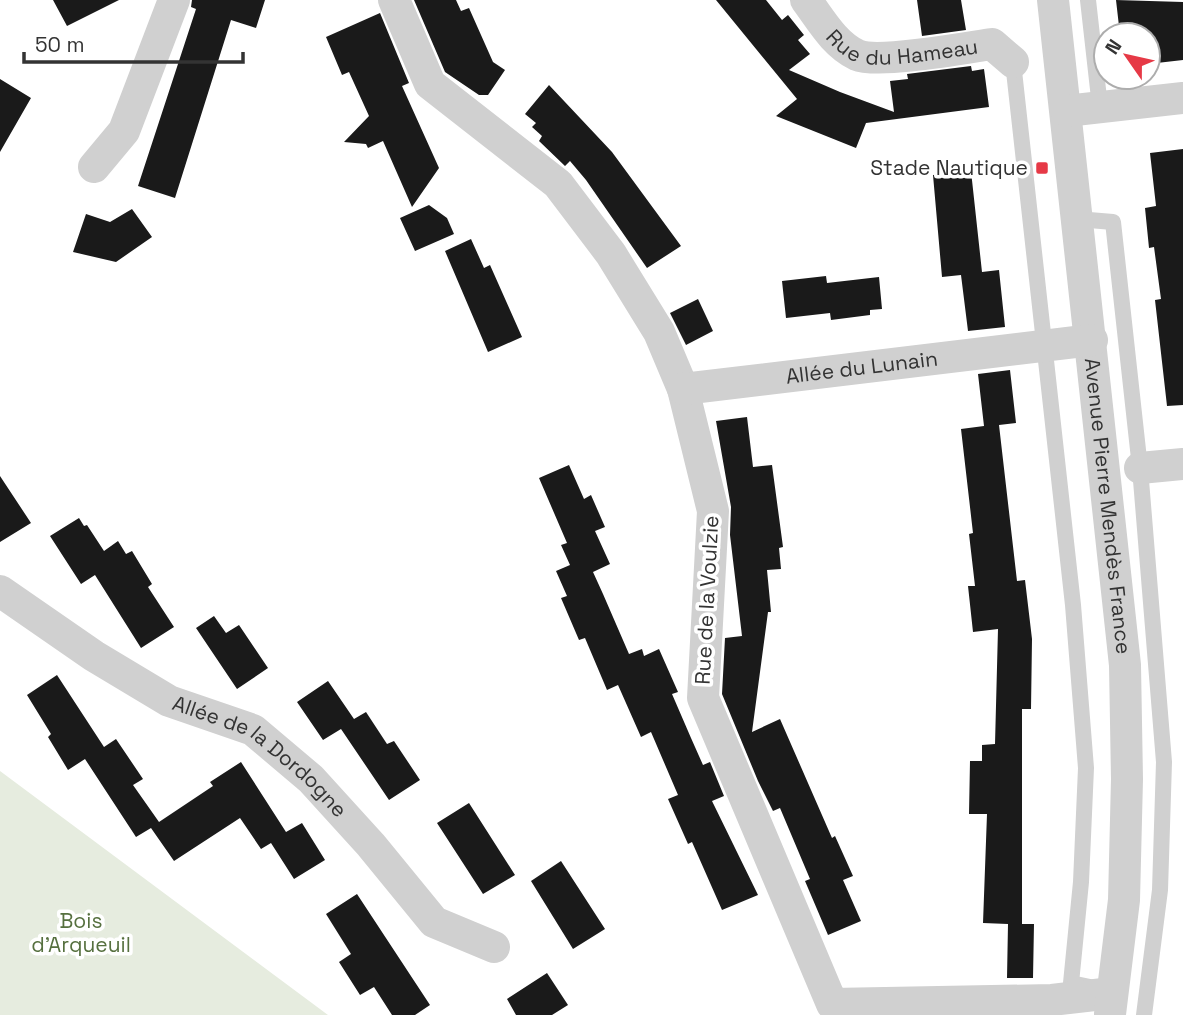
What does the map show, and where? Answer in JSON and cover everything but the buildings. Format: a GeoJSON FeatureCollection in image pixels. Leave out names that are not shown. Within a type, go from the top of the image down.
{"type":"FeatureCollection","features":[{"type":"Feature","properties":{"kind":"street"},"geometry":{"type":"LineString","coordinates":[[94,167],[124,131],[174,0]]}},
{"type":"Feature","properties":{"kind":"street","name":"Rue de la Voulzie"},"geometry":{"type":"LineString","coordinates":[[394,0],[430,84],[558,184],[611,254],[659,331],[683,389],[713,511],[703,698],[832,1004],[1052,1000],[1111,1004]]}},
{"type":"Feature","properties":{"kind":"street","name":"Rue du Hameau"},"geometry":{"type":"LineString","coordinates":[[806,0],[833,37],[859,56],[887,57],[992,44],[1013,62]]}},
{"type":"Feature","properties":{"kind":"street","name":"Avenue Pierre Mendès France"},"geometry":{"type":"LineString","coordinates":[[1053,0],[1092,340],[1125,665],[1128,779],[1124,900],[1111,1004]]}},
{"type":"Feature","properties":{"kind":"street"},"geometry":{"type":"LineString","coordinates":[[1066,111],[1183,98]]}},
{"type":"Feature","properties":{"kind":"street","name":"Allée du Lunain"},"geometry":{"type":"LineString","coordinates":[[683,389],[1092,340]]}},
{"type":"Feature","properties":{"kind":"street"},"geometry":{"type":"LineString","coordinates":[[1140,468],[1183,464]]}},
{"type":"Feature","properties":{"kind":"street","name":"Allée de la Dordogne"},"geometry":{"type":"LineString","coordinates":[[0,591],[94,656],[169,701],[253,730],[311,779],[371,845],[434,922],[494,947]]}},
{"type":"Feature","properties":{"kind":"lane"},"geometry":{"type":"LineString","coordinates":[[1088,0],[1100,107]]}},
{"type":"Feature","properties":{"kind":"lane"},"geometry":{"type":"LineString","coordinates":[[1013,62],[1042,345],[1073,605],[1086,768],[1081,883],[1071,983],[1111,1004]]}},
{"type":"Feature","properties":{"kind":"lane"},"geometry":{"type":"LineString","coordinates":[[1077,219],[1113,222],[1140,468],[1164,762],[1160,890],[1144,1015]]}},
{"type":"Feature","properties":{"kind":"green space","name":"Bois d'Arqueuil"},"geometry":{"type":"Polygon","coordinates":[[[0,771],[328,1015],[0,1015],[0,771]]]}},
{"type":"Feature","properties":{"kind":"place","name":"Stade Nautique"},"geometry":{"type":"Point","coordinates":[1042,168]}}]}
